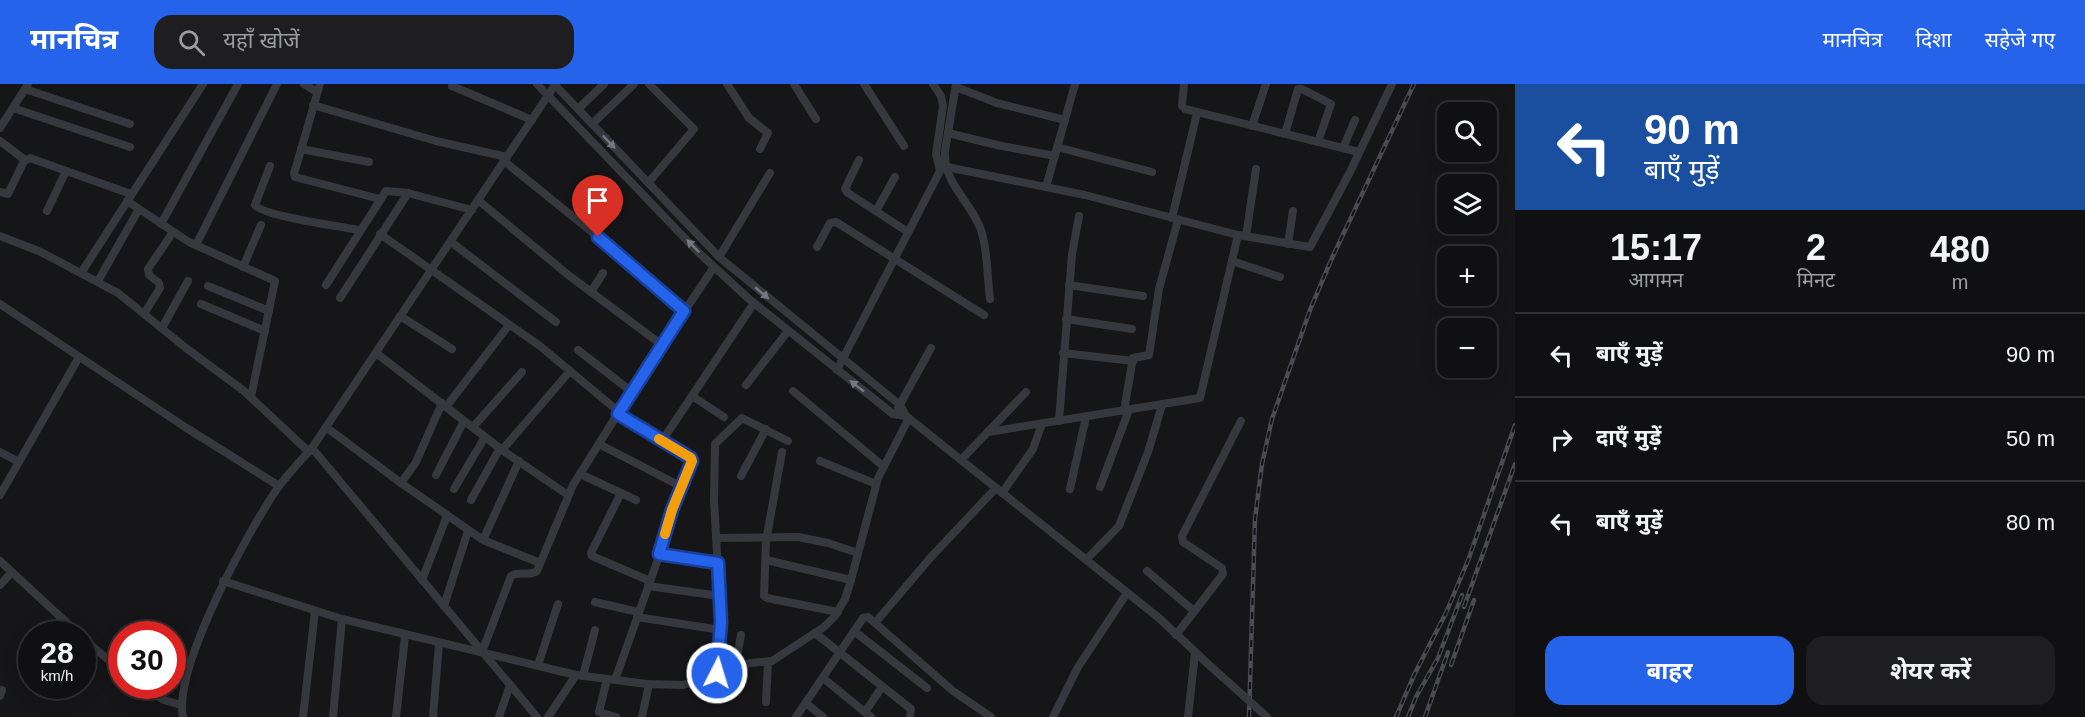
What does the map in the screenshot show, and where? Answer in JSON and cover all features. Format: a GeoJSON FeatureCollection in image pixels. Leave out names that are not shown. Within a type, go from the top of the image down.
{"type":"FeatureCollection","features":[{"type":"Feature","properties":{"kind":"street"},"geometry":{"type":"LineString","coordinates":[[81,273],[203,84]]}},
{"type":"Feature","properties":{"kind":"street"},"geometry":{"type":"LineString","coordinates":[[161,224],[238,84]]}},
{"type":"Feature","properties":{"kind":"street"},"geometry":{"type":"LineString","coordinates":[[196,246],[277,84]]}},
{"type":"Feature","properties":{"kind":"street"},"geometry":{"type":"LineString","coordinates":[[304,84],[319,88],[294,174],[298,179],[380,199]]}},
{"type":"Feature","properties":{"kind":"street"},"geometry":{"type":"LineString","coordinates":[[578,109],[604,84]]}},
{"type":"Feature","properties":{"kind":"street"},"geometry":{"type":"LineString","coordinates":[[592,124],[634,84]]}},
{"type":"Feature","properties":{"kind":"street"},"geometry":{"type":"LineString","coordinates":[[648,84],[694,129],[648,183]]}},
{"type":"Feature","properties":{"kind":"street"},"geometry":{"type":"LineString","coordinates":[[727,84],[749,118],[768,133],[760,148]]}},
{"type":"Feature","properties":{"kind":"street"},"geometry":{"type":"LineString","coordinates":[[794,84],[816,119]]}},
{"type":"Feature","properties":{"kind":"street"},"geometry":{"type":"LineString","coordinates":[[864,84],[904,146]]}},
{"type":"Feature","properties":{"kind":"street"},"geometry":{"type":"LineString","coordinates":[[837,370],[940,171],[936,154],[943,106],[941,96],[933,84]]}},
{"type":"Feature","properties":{"kind":"street"},"geometry":{"type":"LineString","coordinates":[[1046,187],[1075,84]]}},
{"type":"Feature","properties":{"kind":"street"},"geometry":{"type":"LineString","coordinates":[[1184,84],[1183,108],[1359,152]]}},
{"type":"Feature","properties":{"kind":"street"},"geometry":{"type":"LineString","coordinates":[[1252,126],[1266,84]]}},
{"type":"Feature","properties":{"kind":"street"},"geometry":{"type":"LineString","coordinates":[[947,167],[1046,187],[1242,236],[1306,248],[1312,244],[1392,84]]}},
{"type":"Feature","properties":{"kind":"street"},"geometry":{"type":"LineString","coordinates":[[541,85],[548,96],[714,267],[754,303],[837,370],[894,414],[907,417]]}},
{"type":"Feature","properties":{"kind":"street"},"geometry":{"type":"LineString","coordinates":[[183,717],[181,705],[188,671],[223,581],[279,486],[310,450],[326,427],[555,85],[719,257],[900,405],[907,417],[1127,593],[1267,717]]}},
{"type":"Feature","properties":{"kind":"street"},"geometry":{"type":"LineString","coordinates":[[0,128],[27,86],[130,124]]}},
{"type":"Feature","properties":{"kind":"street"},"geometry":{"type":"LineString","coordinates":[[452,86],[532,120]]}},
{"type":"Feature","properties":{"kind":"street"},"geometry":{"type":"LineString","coordinates":[[990,299],[980,228],[954,187],[945,156],[956,86],[997,103],[1065,120]]}},
{"type":"Feature","properties":{"kind":"street"},"geometry":{"type":"LineString","coordinates":[[1285,134],[1298,90],[1302,88],[1331,104],[1318,142]]}},
{"type":"Feature","properties":{"kind":"street"},"geometry":{"type":"LineString","coordinates":[[313,105],[506,159],[684,311]]}},
{"type":"Feature","properties":{"kind":"street"},"geometry":{"type":"LineString","coordinates":[[13,108],[130,147]]}},
{"type":"Feature","properties":{"kind":"street"},"geometry":{"type":"LineString","coordinates":[[1100,487],[1127,411],[1134,356],[1149,354],[1159,289],[1197,112]]}},
{"type":"Feature","properties":{"kind":"street"},"geometry":{"type":"LineString","coordinates":[[1343,148],[1355,120]]}},
{"type":"Feature","properties":{"kind":"street"},"geometry":{"type":"LineString","coordinates":[[948,133],[997,145],[1056,152],[1152,172]]}},
{"type":"Feature","properties":{"kind":"street"},"geometry":{"type":"LineString","coordinates":[[0,141],[25,160]]}},
{"type":"Feature","properties":{"kind":"street"},"geometry":{"type":"LineString","coordinates":[[301,149],[369,162]]}},
{"type":"Feature","properties":{"kind":"street"},"geometry":{"type":"LineString","coordinates":[[0,192],[8,194],[25,160],[30,158],[129,198],[139,209],[196,246],[275,281],[251,397]]}},
{"type":"Feature","properties":{"kind":"street"},"geometry":{"type":"LineString","coordinates":[[859,160],[845,189],[908,232]]}},
{"type":"Feature","properties":{"kind":"street"},"geometry":{"type":"LineString","coordinates":[[270,166],[255,205],[258,210],[360,230]]}},
{"type":"Feature","properties":{"kind":"street"},"geometry":{"type":"LineString","coordinates":[[988,432],[1196,400],[1202,395],[1232,261],[1242,236],[1256,169]]}},
{"type":"Feature","properties":{"kind":"street"},"geometry":{"type":"LineString","coordinates":[[47,211],[66,171]]}},
{"type":"Feature","properties":{"kind":"street"},"geometry":{"type":"LineString","coordinates":[[719,257],[770,173]]}},
{"type":"Feature","properties":{"kind":"street"},"geometry":{"type":"LineString","coordinates":[[876,211],[895,177]]}},
{"type":"Feature","properties":{"kind":"street"},"geometry":{"type":"LineString","coordinates":[[326,285],[386,191],[408,193],[472,210]]}},
{"type":"Feature","properties":{"kind":"street"},"geometry":{"type":"LineString","coordinates":[[340,298],[408,193]]}},
{"type":"Feature","properties":{"kind":"street"},"geometry":{"type":"LineString","coordinates":[[478,200],[591,292],[662,345]]}},
{"type":"Feature","properties":{"kind":"street"},"geometry":{"type":"LineString","coordinates":[[98,281],[139,209]]}},
{"type":"Feature","properties":{"kind":"street"},"geometry":{"type":"LineString","coordinates":[[1288,244],[1293,212]]}},
{"type":"Feature","properties":{"kind":"street"},"geometry":{"type":"LineString","coordinates":[[1059,421],[1071,254],[1079,216]]}},
{"type":"Feature","properties":{"kind":"street"},"geometry":{"type":"LineString","coordinates":[[817,247],[833,221],[984,315]]}},
{"type":"Feature","properties":{"kind":"street"},"geometry":{"type":"LineString","coordinates":[[243,267],[261,225]]}},
{"type":"Feature","properties":{"kind":"street"},"geometry":{"type":"LineString","coordinates":[[144,314],[160,288],[159,282],[149,275],[148,269],[174,232]]}},
{"type":"Feature","properties":{"kind":"street"},"geometry":{"type":"LineString","coordinates":[[380,234],[540,346],[618,413],[691,458],[692,461],[672,510],[638,614],[599,712],[616,717]]}},
{"type":"Feature","properties":{"kind":"street"},"geometry":{"type":"LineString","coordinates":[[0,236],[41,252],[118,293],[251,397],[310,450],[537,717]]}},
{"type":"Feature","properties":{"kind":"street"},"geometry":{"type":"LineString","coordinates":[[450,242],[556,322]]}},
{"type":"Feature","properties":{"kind":"street"},"geometry":{"type":"LineString","coordinates":[[1232,261],[1280,277]]}},
{"type":"Feature","properties":{"kind":"street"},"geometry":{"type":"LineString","coordinates":[[482,652],[511,576],[517,573],[535,573],[568,495],[580,474],[714,267]]}},
{"type":"Feature","properties":{"kind":"street"},"geometry":{"type":"LineString","coordinates":[[591,292],[603,273]]}},
{"type":"Feature","properties":{"kind":"street"},"geometry":{"type":"LineString","coordinates":[[162,328],[188,281]]}},
{"type":"Feature","properties":{"kind":"street"},"geometry":{"type":"LineString","coordinates":[[1069,285],[1143,296]]}},
{"type":"Feature","properties":{"kind":"street"},"geometry":{"type":"LineString","coordinates":[[208,286],[269,311]]}},
{"type":"Feature","properties":{"kind":"street"},"geometry":{"type":"LineString","coordinates":[[662,441],[754,303]]}},
{"type":"Feature","properties":{"kind":"street"},"geometry":{"type":"LineString","coordinates":[[0,304],[185,428],[279,486]]}},
{"type":"Feature","properties":{"kind":"street"},"geometry":{"type":"LineString","coordinates":[[201,304],[265,331]]}},
{"type":"Feature","properties":{"kind":"street"},"geometry":{"type":"LineString","coordinates":[[400,316],[452,349]]}},
{"type":"Feature","properties":{"kind":"street"},"geometry":{"type":"LineString","coordinates":[[1066,319],[1132,329]]}},
{"type":"Feature","properties":{"kind":"street"},"geometry":{"type":"LineString","coordinates":[[401,483],[416,462],[444,405],[509,325]]}},
{"type":"Feature","properties":{"kind":"street"},"geometry":{"type":"LineString","coordinates":[[746,385],[788,331]]}},
{"type":"Feature","properties":{"kind":"street"},"geometry":{"type":"LineString","coordinates":[[894,414],[931,348]]}},
{"type":"Feature","properties":{"kind":"street"},"geometry":{"type":"LineString","coordinates":[[578,350],[632,392]]}},
{"type":"Feature","properties":{"kind":"street"},"geometry":{"type":"LineString","coordinates":[[376,353],[501,449],[568,495]]}},
{"type":"Feature","properties":{"kind":"street"},"geometry":{"type":"LineString","coordinates":[[1063,353],[1133,361]]}},
{"type":"Feature","properties":{"kind":"street"},"geometry":{"type":"LineString","coordinates":[[0,495],[79,357]]}},
{"type":"Feature","properties":{"kind":"street"},"geometry":{"type":"LineString","coordinates":[[471,500],[501,449],[570,371]]}},
{"type":"Feature","properties":{"kind":"street"},"geometry":{"type":"LineString","coordinates":[[472,427],[522,372]]}},
{"type":"Feature","properties":{"kind":"street"},"geometry":{"type":"LineString","coordinates":[[794,391],[883,466]]}},
{"type":"Feature","properties":{"kind":"street"},"geometry":{"type":"LineString","coordinates":[[958,458],[988,432],[1026,392]]}},
{"type":"Feature","properties":{"kind":"street"},"geometry":{"type":"LineString","coordinates":[[692,396],[724,417]]}},
{"type":"Feature","properties":{"kind":"street"},"geometry":{"type":"LineString","coordinates":[[1086,560],[1119,526],[1149,452],[1162,405]]}},
{"type":"Feature","properties":{"kind":"street"},"geometry":{"type":"LineString","coordinates":[[223,581],[315,611],[405,636],[580,675],[680,686],[753,663],[768,662],[829,623],[838,612],[851,580],[876,484],[907,417]]}},
{"type":"Feature","properties":{"kind":"street"},"geometry":{"type":"LineString","coordinates":[[1070,489],[1086,417]]}},
{"type":"Feature","properties":{"kind":"street"},"geometry":{"type":"LineString","coordinates":[[717,673],[721,630],[714,501],[715,444],[741,418],[788,441]]}},
{"type":"Feature","properties":{"kind":"street"},"geometry":{"type":"LineString","coordinates":[[436,475],[464,421]]}},
{"type":"Feature","properties":{"kind":"street"},"geometry":{"type":"LineString","coordinates":[[1176,635],[1224,571],[1183,542],[1182,536],[1241,421]]}},
{"type":"Feature","properties":{"kind":"street"},"geometry":{"type":"LineString","coordinates":[[874,623],[979,507],[999,491],[1033,449],[1042,424]]}},
{"type":"Feature","properties":{"kind":"street"},"geometry":{"type":"LineString","coordinates":[[326,427],[468,531],[483,540],[540,563]]}},
{"type":"Feature","properties":{"kind":"street"},"geometry":{"type":"LineString","coordinates":[[741,476],[766,429]]}},
{"type":"Feature","properties":{"kind":"street"},"geometry":{"type":"LineString","coordinates":[[454,489],[485,437]]}},
{"type":"Feature","properties":{"kind":"street"},"geometry":{"type":"LineString","coordinates":[[599,444],[682,487]]}},
{"type":"Feature","properties":{"kind":"street"},"geometry":{"type":"LineString","coordinates":[[0,452],[19,462]]}},
{"type":"Feature","properties":{"kind":"street"},"geometry":{"type":"LineString","coordinates":[[782,452],[767,537],[765,597],[838,612]]}},
{"type":"Feature","properties":{"kind":"street"},"geometry":{"type":"LineString","coordinates":[[483,540],[519,461]]}},
{"type":"Feature","properties":{"kind":"street"},"geometry":{"type":"LineString","coordinates":[[820,461],[876,484]]}},
{"type":"Feature","properties":{"kind":"street"},"geometry":{"type":"LineString","coordinates":[[580,474],[636,500]]}},
{"type":"Feature","properties":{"kind":"street"},"geometry":{"type":"LineString","coordinates":[[621,493],[591,553],[592,556],[649,583],[720,596]]}},
{"type":"Feature","properties":{"kind":"street"},"geometry":{"type":"LineString","coordinates":[[422,580],[447,516]]}},
{"type":"Feature","properties":{"kind":"street"},"geometry":{"type":"LineString","coordinates":[[444,606],[468,531]]}},
{"type":"Feature","properties":{"kind":"street"},"geometry":{"type":"LineString","coordinates":[[716,538],[808,538],[858,553]]}},
{"type":"Feature","properties":{"kind":"street"},"geometry":{"type":"LineString","coordinates":[[659,554],[718,563]]}},
{"type":"Feature","properties":{"kind":"street"},"geometry":{"type":"LineString","coordinates":[[766,560],[851,580]]}},
{"type":"Feature","properties":{"kind":"street"},"geometry":{"type":"LineString","coordinates":[[0,561],[65,621]]}},
{"type":"Feature","properties":{"kind":"street"},"geometry":{"type":"LineString","coordinates":[[1148,571],[1194,611]]}},
{"type":"Feature","properties":{"kind":"street"},"geometry":{"type":"LineString","coordinates":[[0,585],[12,572]]}},
{"type":"Feature","properties":{"kind":"street"},"geometry":{"type":"LineString","coordinates":[[1053,717],[1074,674],[1127,593]]}},
{"type":"Feature","properties":{"kind":"street"},"geometry":{"type":"LineString","coordinates":[[595,602],[638,614],[721,630]]}},
{"type":"Feature","properties":{"kind":"street"},"geometry":{"type":"LineString","coordinates":[[538,665],[558,604]]}},
{"type":"Feature","properties":{"kind":"street"},"geometry":{"type":"LineString","coordinates":[[303,717],[315,611]]}},
{"type":"Feature","properties":{"kind":"street"},"geometry":{"type":"LineString","coordinates":[[796,717],[863,618],[868,617],[953,691],[990,717]]}},
{"type":"Feature","properties":{"kind":"street"},"geometry":{"type":"LineString","coordinates":[[333,717],[342,619]]}},
{"type":"Feature","properties":{"kind":"street"},"geometry":{"type":"LineString","coordinates":[[548,717],[580,675],[595,630]]}},
{"type":"Feature","properties":{"kind":"street"},"geometry":{"type":"LineString","coordinates":[[854,631],[927,688]]}},
{"type":"Feature","properties":{"kind":"street"},"geometry":{"type":"LineString","coordinates":[[815,633],[911,710],[910,717]]}},
{"type":"Feature","properties":{"kind":"street"},"geometry":{"type":"LineString","coordinates":[[735,668],[741,635]]}},
{"type":"Feature","properties":{"kind":"street"},"geometry":{"type":"LineString","coordinates":[[396,717],[405,636]]}},
{"type":"Feature","properties":{"kind":"street"},"geometry":{"type":"LineString","coordinates":[[434,717],[439,643]]}},
{"type":"Feature","properties":{"kind":"street"},"geometry":{"type":"LineString","coordinates":[[96,650],[108,659]]}},
{"type":"Feature","properties":{"kind":"street"},"geometry":{"type":"LineString","coordinates":[[1188,717],[1195,653]]}},
{"type":"Feature","properties":{"kind":"street"},"geometry":{"type":"LineString","coordinates":[[766,702],[768,662]]}},
{"type":"Feature","properties":{"kind":"street"},"geometry":{"type":"LineString","coordinates":[[823,678],[868,715],[882,687]]}},
{"type":"Feature","properties":{"kind":"street"},"geometry":{"type":"LineString","coordinates":[[642,717],[649,684]]}},
{"type":"Feature","properties":{"kind":"street"},"geometry":{"type":"LineString","coordinates":[[500,717],[510,685]]}},
{"type":"Feature","properties":{"kind":"street"},"geometry":{"type":"LineString","coordinates":[[163,699],[181,705]]}},
{"type":"Feature","properties":{"kind":"street"},"geometry":{"type":"LineString","coordinates":[[806,703],[823,717]]}},
{"type":"Feature","properties":{"kind":"railway"},"geometry":{"type":"LineString","coordinates":[[1249,717],[1255,519],[1262,464],[1272,419],[1310,310],[1332,258],[1414,84]]}},
{"type":"Feature","properties":{"kind":"railway"},"geometry":{"type":"LineString","coordinates":[[1396,717],[1415,673],[1446,613],[1469,558],[1515,425]]}},
{"type":"Feature","properties":{"kind":"railway"},"geometry":{"type":"LineString","coordinates":[[1464,607],[1515,464]]}},
{"type":"Feature","properties":{"kind":"railway"},"geometry":{"type":"LineString","coordinates":[[1408,717],[1416,697],[1438,658],[1462,595]]}},
{"type":"Feature","properties":{"kind":"railway"},"geometry":{"type":"LineString","coordinates":[[1451,665],[1474,600]]}},
{"type":"Feature","properties":{"kind":"railway"},"geometry":{"type":"LineString","coordinates":[[1425,717],[1448,652]]}},
{"type":"Feature","properties":{"kind":"slow traffic"},"geometry":{"type":"LineString","coordinates":[[659,439],[691,458],[693,465],[672,510],[665,534]]}},
{"type":"Feature","properties":{"kind":"route"},"geometry":{"type":"LineString","coordinates":[[598,237],[684,311],[618,414],[691,458],[693,465],[672,510],[659,554],[718,563],[721,622],[717,673]]}}]}
